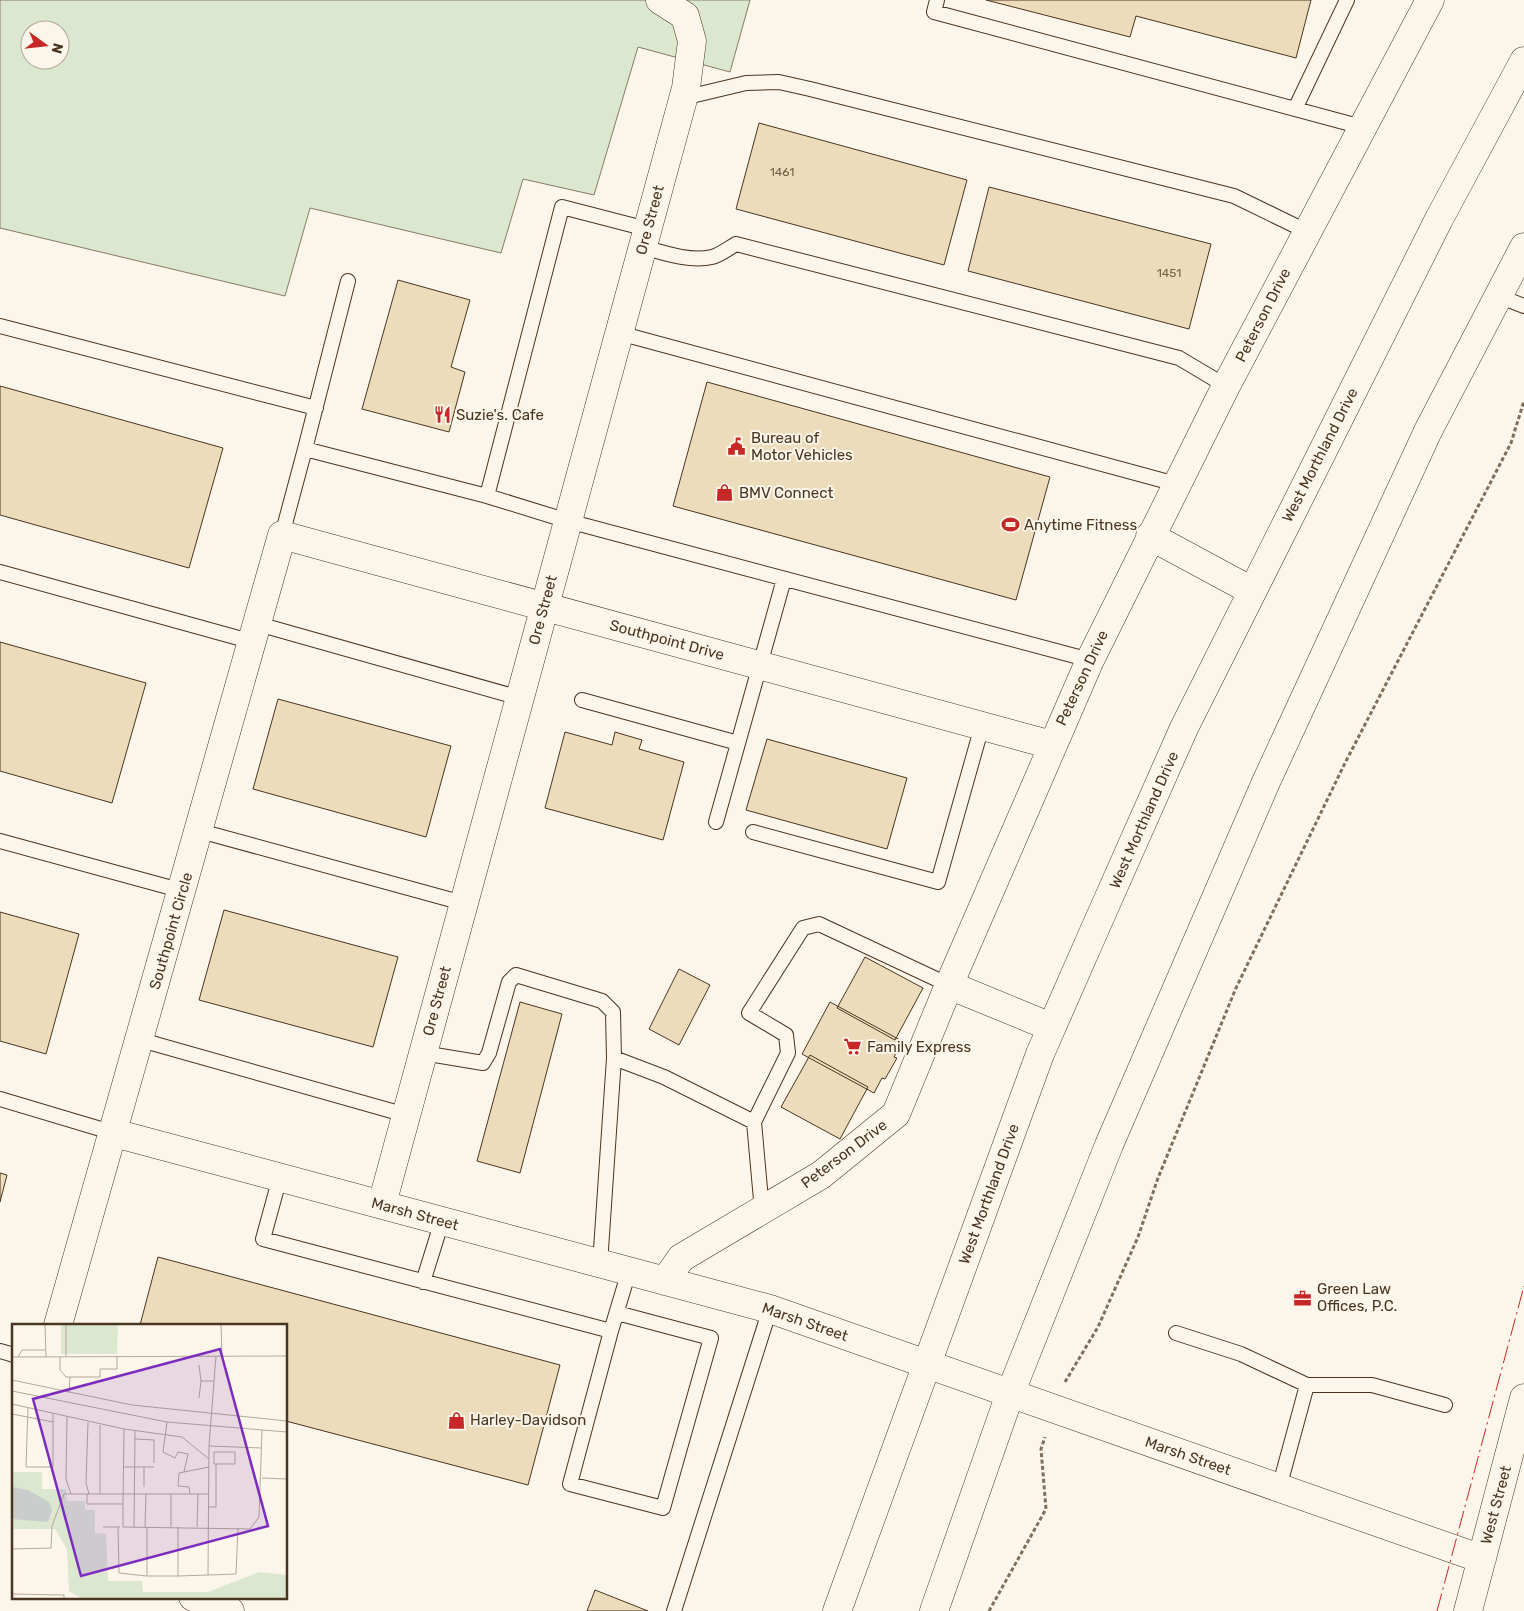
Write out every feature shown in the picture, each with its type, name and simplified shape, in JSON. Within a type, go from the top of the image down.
[{"type":"main road","name":"Ore Street","points":[[382,1204],[683,98],[692,41],[685,16],[660,0]]},
{"type":"main road","name":"Peterson Drive","points":[[665,1281],[681,1258],[821,1174],[896,1114],[1052,745],[1090,660],[1226,386],[1306,231],[1430,0]]},
{"type":"main road","name":"West Morthland Drive","points":[[837,1611],[1051,1027],[1184,728],[1439,219],[1524,61]]},
{"type":"main road","points":[[934,1611],[1010,1394],[1109,1145],[1262,791],[1428,431],[1524,247]]},
{"type":"main road","name":"Southpoint Drive","points":[[282,536],[1052,745]]},
{"type":"main road","name":"Southpoint Circle","points":[[58,1324],[200,831],[282,536]]},
{"type":"main road","points":[[1150,536],[1252,591]]},
{"type":"main road","points":[[950,985],[1051,1027]]},
{"type":"main road","name":"Marsh Street","points":[[114,1133],[770,1309],[1482,1559]]},
{"type":"main road","name":"West Street","points":[[1468,1611],[1524,1398]]},
{"type":"main road","points":[[196,1598],[230,1611]]},
{"type":"lane","points":[[937,0],[934,12],[1362,127]]},
{"type":"lane","points":[[1295,109],[1346,0]]},
{"type":"lane","points":[[683,98],[746,83],[779,82],[810,88],[1234,196],[1306,231]]},
{"type":"lane","points":[[487,496],[562,207],[645,238],[677,256],[712,257],[736,244],[1179,358],[1226,386]]},
{"type":"lane","points":[[282,536],[348,281]]},
{"type":"lane","points":[[1498,296],[1524,306]]},
{"type":"lane","points":[[0,326],[316,408]]},
{"type":"lane","points":[[619,333],[1176,484]]},
{"type":"lane","points":[[305,449],[487,496],[568,521],[1090,660]]},
{"type":"lane","points":[[0,572],[520,698]]},
{"type":"lane","points":[[716,822],[784,579]]},
{"type":"lane","points":[[582,700],[738,743]]},
{"type":"lane","points":[[753,832],[938,882],[982,726]]},
{"type":"lane","points":[[200,831],[464,903]]},
{"type":"lane","points":[[0,841],[183,890]]},
{"type":"lane","points":[[762,1210],[754,1122],[788,1053],[786,1035],[749,1013],[803,928],[819,924],[950,985]]},
{"type":"lane","points":[[423,1054],[483,1063],[489,1053],[509,982],[516,975],[602,1001],[613,1012],[614,1058],[600,1264]]},
{"type":"lane","points":[[140,1040],[406,1115]]},
{"type":"lane","points":[[614,1058],[664,1076],[754,1122]]},
{"type":"lane","points":[[0,1099],[114,1133]]},
{"type":"lane","points":[[280,1177],[263,1240],[612,1331]]},
{"type":"lane","points":[[423,1282],[442,1221]]},
{"type":"lane","points":[[617,1313],[711,1338],[663,1508],[570,1484],[617,1313],[629,1272]]},
{"type":"lane","points":[[674,1611],[770,1309]]},
{"type":"lane","points":[[1176,1333],[1241,1354],[1307,1385],[1372,1385],[1445,1405]]},
{"type":"lane","points":[[1279,1488],[1307,1385]]},
{"type":"path","points":[[989,1611],[1046,1509],[1041,1449],[1055,1410],[1068,1375],[1098,1327],[1138,1237],[1158,1178],[1236,988],[1345,763],[1511,443],[1524,401]]},
{"type":"green space","points":[[0,0],[750,0],[730,72],[638,47],[594,195],[523,179],[501,253],[310,208],[285,296],[0,228]]},
{"type":"building","points":[[986,0],[1311,0],[1296,58],[1136,16],[1130,37]]},
{"type":"building","points":[[759,123],[967,180],[944,265],[736,209]]},
{"type":"building","points":[[989,187],[1211,244],[1189,329],[968,271]]},
{"type":"building","points":[[398,280],[470,300],[451,367],[465,372],[449,432],[362,409]]},
{"type":"building","points":[[707,382],[1050,477],[1016,600],[673,506]]},
{"type":"building","points":[[0,386],[223,448],[189,568],[0,515]]},
{"type":"building","points":[[0,642],[146,683],[112,803],[0,771]]},
{"type":"building","points":[[278,699],[451,746],[426,837],[253,789]]},
{"type":"building","points":[[565,732],[612,745],[615,732],[642,740],[639,749],[684,762],[663,840],[545,808]]},
{"type":"building","points":[[767,739],[907,778],[887,849],[746,810]]},
{"type":"building","points":[[224,910],[398,957],[373,1047],[199,1000]]},
{"type":"building","points":[[0,912],[79,934],[46,1054],[0,1041]]},
{"type":"building","points":[[865,957],[923,988],[895,1040],[837,1008]]},
{"type":"building","points":[[679,969],[710,985],[679,1045],[649,1029]]},
{"type":"building","points":[[520,1002],[562,1014],[520,1173],[477,1161]]},
{"type":"building","points":[[830,1002],[902,1041],[894,1057],[897,1058],[885,1079],[882,1078],[874,1093],[802,1054]]},
{"type":"building","points":[[810,1055],[868,1087],[840,1139],[781,1107]]},
{"type":"building","points":[[0,1173],[7,1175],[0,1202]]},
{"type":"building","points":[[158,1257],[560,1365],[528,1485],[288,1422],[288,1324],[140,1324]]},
{"type":"building","points":[[595,1590],[648,1611],[587,1611]]},
{"type":"power","points":[[1437,1611],[1524,1286]]},
{"type":"place","name":"Suzie's. Cafe","points":[[442,415]]},
{"type":"place","name":"Bureau of Motor Vehicles","points":[[737,447]]},
{"type":"place","name":"BMV Connect","points":[[725,493]]},
{"type":"place","name":"Anytime Fitness","points":[[1010,525]]},
{"type":"place","name":"Family Express","points":[[853,1047]]},
{"type":"place","name":"Green Law Offices, P.C.","points":[[1303,1298]]},
{"type":"place","name":"Harley-Davidson","points":[[456,1420]]}]
